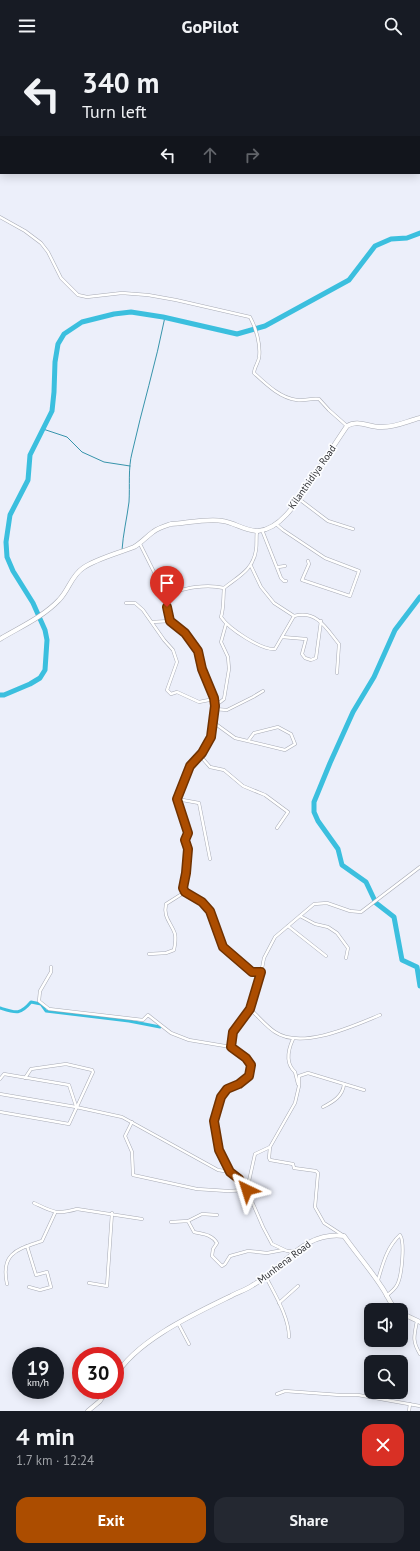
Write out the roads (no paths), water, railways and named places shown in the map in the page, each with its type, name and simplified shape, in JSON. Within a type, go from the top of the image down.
[{"type":"street","points":[[0,217],[41,242],[48,252],[60,278],[78,295],[87,297],[122,293],[148,295],[250,317],[256,333],[259,356],[254,373],[277,392],[288,397],[298,400],[319,399],[328,410],[347,426],[356,422],[386,427],[420,418]]},
{"type":"street","name":"Kilanthidiya Road","points":[[0,639],[42,614],[61,598],[76,574],[84,567],[140,544],[152,532],[171,524],[222,521],[257,531],[266,530],[276,524],[299,499],[347,426]]},
{"type":"street","points":[[299,499],[328,521],[353,529]]},
{"type":"street","points":[[276,524],[325,558],[359,571],[350,596],[302,580],[309,564],[308,561]]},
{"type":"street","points":[[262,530],[278,567],[281,578],[286,581]]},
{"type":"street","points":[[257,531],[254,561],[251,566],[224,588],[222,617],[226,624],[256,644],[270,650],[275,649],[294,616],[302,614],[318,618],[338,644],[337,673]]},
{"type":"street","points":[[140,544],[164,594],[170,621],[185,633],[198,651],[202,669],[214,698],[215,707],[211,737],[202,753],[190,766],[177,799],[188,833],[185,840],[188,849],[183,888],[185,892],[202,902],[210,911],[223,947],[252,972],[261,972]]},
{"type":"street","points":[[251,566],[261,587],[274,602],[294,616]]},
{"type":"street","points":[[278,567],[286,566]]},
{"type":"street","points":[[164,594],[192,588],[215,586],[224,588]]},
{"type":"street","points":[[126,603],[135,603],[143,610],[173,650],[177,662],[167,690],[171,694],[177,692],[199,702],[214,698]]},
{"type":"street","points":[[152,622],[170,621]]},
{"type":"street","points":[[282,637],[306,639],[302,654],[305,658],[311,660],[316,658],[321,621]]},
{"type":"street","points":[[215,707],[224,699],[229,669],[228,657],[221,642],[226,624]]},
{"type":"street","points":[[215,707],[227,710],[263,691]]},
{"type":"street","points":[[213,722],[235,738],[285,750],[295,744],[291,734],[278,727],[254,733],[248,741]]},
{"type":"street","points":[[202,753],[203,759],[210,767],[224,770],[243,786],[265,795],[288,812],[277,828]]},
{"type":"street","points":[[177,799],[199,803],[210,859]]},
{"type":"street","points":[[231,1047],[233,1032],[250,1009],[264,958],[275,937],[314,904],[327,902],[350,911],[361,912],[420,869]]},
{"type":"street","points":[[149,954],[166,953],[174,950],[176,942],[175,934],[164,912],[166,904],[185,892]]},
{"type":"street","points":[[300,916],[315,924],[328,927],[337,933],[348,948],[346,958]]},
{"type":"street","points":[[288,926],[326,956]]},
{"type":"street","points":[[51,967],[51,972],[40,991],[39,1001],[49,1009],[143,1020],[148,1015],[171,1033],[189,1040],[231,1047],[246,1058],[251,1065],[249,1076],[239,1084],[227,1089],[221,1097],[214,1121],[219,1150],[230,1172],[239,1179],[247,1190],[272,1244],[283,1250],[297,1251]]},
{"type":"street","points":[[250,1009],[275,1032],[293,1039],[320,1036],[342,1030],[380,1015]]},
{"type":"street","points":[[293,1039],[288,1050],[289,1063],[291,1069],[295,1072],[299,1086]]},
{"type":"street","points":[[0,1112],[69,1124],[93,1072],[92,1070],[66,1064],[31,1069],[25,1078]]},
{"type":"street","points":[[0,1079],[4,1074],[69,1085],[76,1107]]},
{"type":"street","points":[[364,1090],[308,1074],[299,1076],[299,1086],[295,1103],[270,1147],[269,1158],[270,1160],[293,1164],[294,1168],[316,1171],[318,1173],[315,1207],[324,1222],[344,1236],[377,1280],[390,1303]]},
{"type":"street","points":[[323,1107],[338,1098],[344,1090],[344,1084]]},
{"type":"street","points":[[0,1094],[76,1107],[122,1117],[218,1170],[230,1172]]},
{"type":"street","points":[[132,1122],[125,1136],[132,1152],[133,1175],[197,1189],[228,1191],[247,1190]]},
{"type":"street","points":[[247,1190],[255,1154],[270,1147]]},
{"type":"street","points":[[34,1203],[55,1213],[77,1209],[142,1218]]},
{"type":"street","points":[[7,1284],[3,1274],[6,1260],[14,1250],[42,1241],[55,1213]]},
{"type":"street","points":[[89,1283],[107,1286],[112,1213]]},
{"type":"street","points":[[171,1222],[188,1221],[202,1214],[217,1215]]},
{"type":"street","points":[[188,1221],[194,1232],[207,1235],[216,1240],[217,1243],[213,1249],[212,1256],[222,1266],[230,1256],[248,1251],[266,1253],[283,1250]]},
{"type":"street","points":[[377,1280],[392,1242],[400,1235],[403,1245],[399,1280],[397,1286],[386,1296]]},
{"type":"street","name":"Munhena Road","points":[[124,1363],[148,1342],[178,1323],[253,1286],[309,1242],[322,1236],[344,1236]]},
{"type":"street","points":[[27,1246],[36,1275],[47,1272],[51,1287],[40,1290],[29,1287]]},
{"type":"street","points":[[266,1277],[278,1303],[284,1312],[286,1323],[289,1328],[289,1337]]},
{"type":"street","points":[[278,1303],[298,1286]]},
{"type":"street","points":[[408,1317],[418,1322],[414,1345],[420,1354]]},
{"type":"street","points":[[178,1323],[189,1344]]},
{"type":"street","points":[[277,1394],[285,1391],[358,1395],[420,1406]]},
{"type":"street","points":[[88,1411],[101,1399]]},
{"type":"street","points":[[409,1411],[410,1404]]},
{"type":"waterway","points":[[0,695],[4,695],[30,684],[40,678],[45,670],[47,640],[45,630],[33,603],[13,571],[7,557],[6,542],[10,515],[28,480],[30,455],[52,411],[55,362],[58,344],[64,334],[82,322],[114,314],[131,312],[163,317],[237,334],[265,326],[349,280],[375,246],[391,239],[407,238],[420,233]]},
{"type":"waterway","points":[[122,550],[129,502],[131,459],[165,317]]},
{"type":"waterway","points":[[43,429],[67,437],[82,452],[104,462],[130,466]]},
{"type":"waterway","points":[[375,901],[366,882],[342,865],[338,849],[318,821],[314,812],[314,802],[353,712],[374,677],[395,630],[420,597]]},
{"type":"waterway","points":[[376,903],[394,917],[402,960],[417,967],[420,986]]},
{"type":"waterway","points":[[0,1008],[17,1012],[24,1009],[31,1002],[41,1004],[46,1011],[129,1021],[160,1027]]}]
